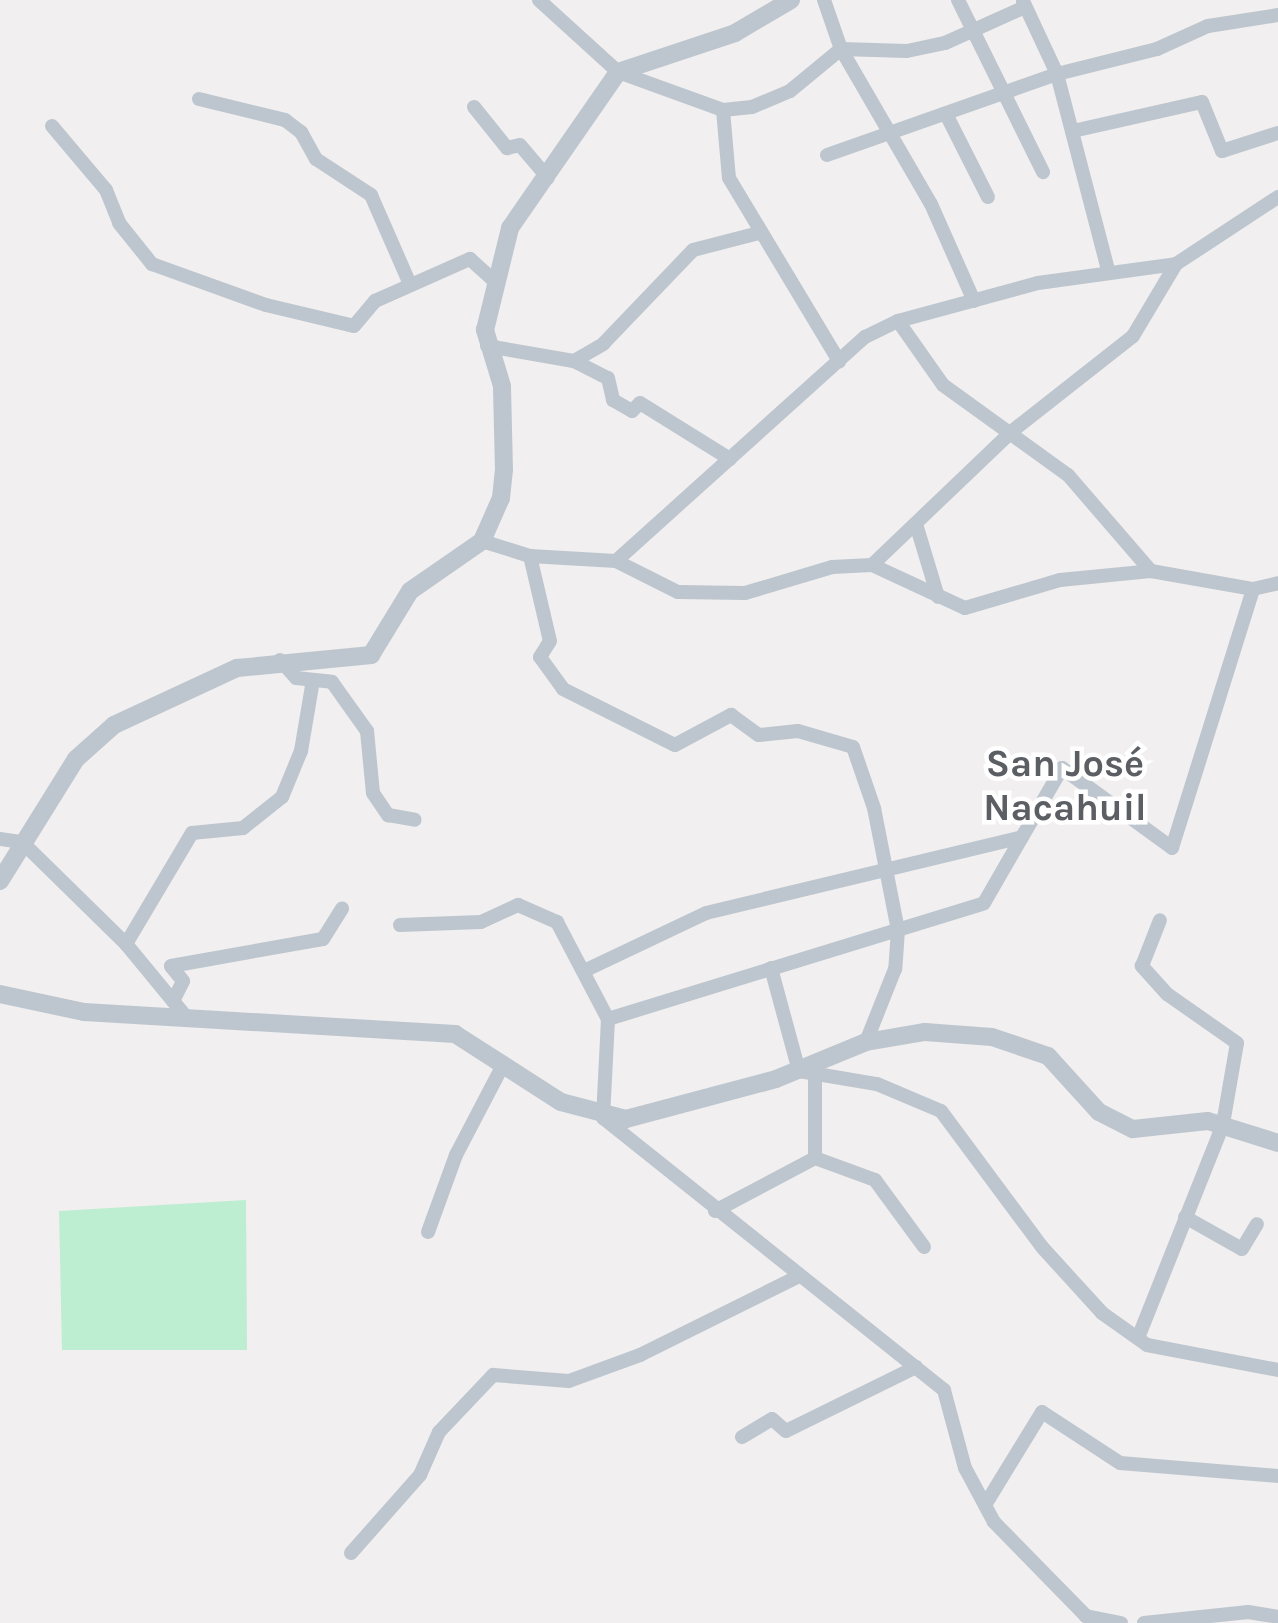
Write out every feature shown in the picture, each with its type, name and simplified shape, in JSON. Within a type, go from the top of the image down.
[{"type":"street","points":[[539,0],[618,72],[724,110],[752,107],[790,91],[841,49],[907,51],[974,34],[1024,3],[1057,74],[1108,270]]},
{"type":"street","points":[[0,881],[76,759],[114,726],[236,668],[280,659],[372,655],[410,591],[482,542],[501,498],[505,452],[502,386],[487,346],[493,280],[510,228],[618,72],[735,33],[791,0]]},
{"type":"street","points":[[824,0],[841,49],[956,252],[974,300]]},
{"type":"street","points":[[958,0],[1043,172]]},
{"type":"street","points":[[827,155],[1057,74],[1156,49],[1208,26],[1278,16]]},
{"type":"street","points":[[199,99],[285,120],[301,132],[316,159],[372,195],[409,282]]},
{"type":"street","points":[[1073,132],[1202,102],[1222,151],[1278,133]]},
{"type":"street","points":[[474,107],[507,148],[520,146],[548,178]]},
{"type":"street","points":[[724,110],[729,178],[839,361]]},
{"type":"street","points":[[946,114],[988,197]]},
{"type":"street","points":[[52,126],[106,190],[119,222],[152,264],[266,305],[354,326],[376,301],[409,282],[470,259],[493,280]]},
{"type":"street","points":[[872,565],[1011,432],[1133,336],[1176,264],[1278,197]]},
{"type":"street","points":[[574,361],[602,344],[693,250],[759,233]]},
{"type":"street","points":[[616,560],[839,361],[898,321],[1108,270],[1176,264]]},
{"type":"street","points":[[898,321],[942,385],[1068,475],[1151,571]]},
{"type":"street","points":[[487,346],[574,361],[608,378],[613,400],[632,411],[640,403],[730,460]]},
{"type":"street","points":[[916,524],[938,597]]},
{"type":"street","points":[[482,542],[530,556],[616,560],[678,592],[728,593],[832,567],[872,565],[964,608],[1060,580],[1151,571],[1253,590],[1278,583]]},
{"type":"street","points":[[530,556],[550,641],[540,657],[563,689],[675,745],[731,715],[759,735],[798,731],[854,747],[886,865],[898,930],[895,970],[866,1042]]},
{"type":"street","points":[[608,1019],[984,902],[1062,768],[1172,848],[1253,590]]},
{"type":"street","points":[[280,659],[296,678],[332,682],[367,732],[373,793],[388,816],[414,820]]},
{"type":"street","points":[[126,944],[192,833],[243,828],[265,817],[282,797],[301,751],[313,680]]},
{"type":"street","points":[[586,970],[706,913],[886,865],[1022,838]]},
{"type":"street","points":[[0,839],[22,842],[126,944],[187,1018]]},
{"type":"street","points":[[400,925],[481,922],[518,905],[556,922],[586,970],[608,1019],[603,1118]]},
{"type":"street","points":[[173,1001],[183,981],[171,966],[323,939],[342,908]]},
{"type":"street","points":[[1138,1338],[1224,1124],[1237,1043],[1167,994],[1142,966],[1160,920]]},
{"type":"street","points":[[771,968],[807,1072],[815,1158]]},
{"type":"street","points":[[0,994],[84,1012],[455,1034],[561,1102],[603,1118],[626,1119],[807,1072],[866,1042],[925,1032],[992,1037],[1048,1056],[1099,1112],[1133,1129],[1224,1124],[1278,1142]]},
{"type":"street","points":[[428,1232],[456,1155],[503,1065]]},
{"type":"street","points":[[807,1072],[877,1084],[942,1111],[1042,1247],[1102,1313],[1138,1338],[1278,1370]]},
{"type":"street","points":[[603,1118],[944,1390],[965,1468],[985,1505],[1086,1616],[1121,1623]]},
{"type":"street","points":[[716,1211],[815,1158],[876,1180],[924,1247]]},
{"type":"street","points":[[1185,1218],[1242,1248],[1257,1224]]},
{"type":"street","points":[[350,1553],[420,1475],[439,1432],[493,1375],[569,1380],[640,1355],[798,1276]]},
{"type":"street","points":[[742,1437],[772,1420],[786,1431],[916,1366]]},
{"type":"street","points":[[985,1505],[1042,1412],[1120,1462],[1278,1476]]},
{"type":"street","points":[[1144,1623],[1248,1612],[1278,1617]]},
{"type":"green space","points":[[246,1200],[247,1350],[62,1350],[59,1211]]},
{"type":"district","name":"San José Nacahuil","points":[[1065,786]]}]
